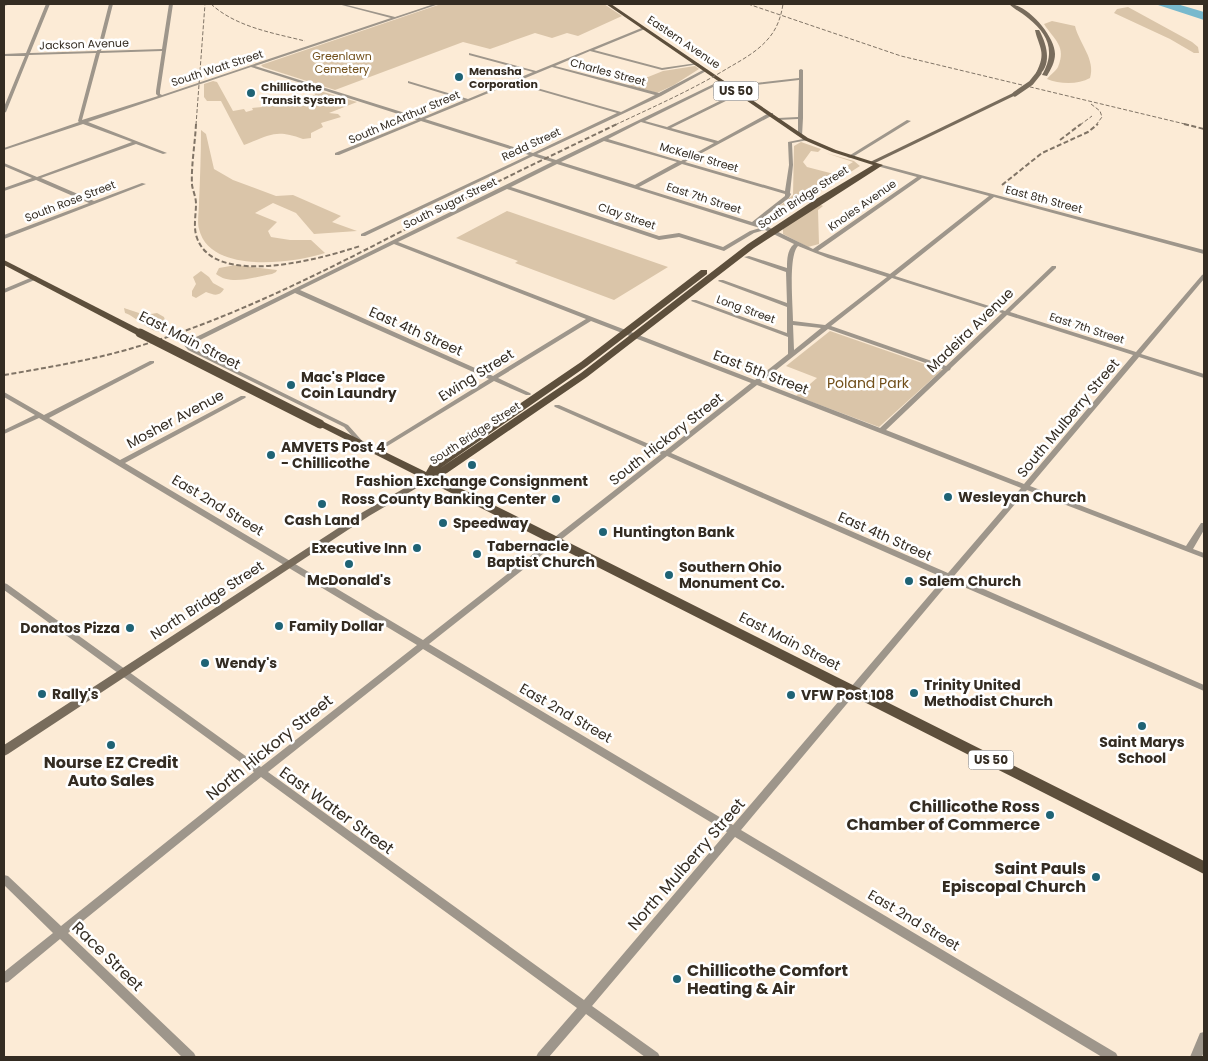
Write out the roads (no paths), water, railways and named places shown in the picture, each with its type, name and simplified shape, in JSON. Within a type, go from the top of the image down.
[{"type":"main road","name":"Eastern Avenue","points":[[608,4],[803,137],[849,156],[879,165]]},
{"type":"main road","points":[[1004,4],[1030,23],[1042,39],[1045,58],[1042,74]]},
{"type":"main road","name":"South Bridge Street","points":[[770,230],[879,165],[1018,95],[1042,74],[1053,59],[1052,45],[1039,24],[1011,4]]},
{"type":"main road","name":"South Bridge Street","points":[[429,477],[434,467],[628,334],[831,185],[871,163],[1018,95]]},
{"type":"main road","name":"East Main Street","points":[[4,262],[320,424],[429,477],[1204,868]]},
{"type":"main road","name":"North Bridge Street","points":[[4,751],[366,514],[429,477]]},
{"type":"street","points":[[4,5],[9,4]]},
{"type":"street","points":[[4,112],[48,4]]},
{"type":"street","points":[[111,4],[80,120],[165,153]]},
{"type":"street","points":[[161,96],[158,94],[158,90],[171,4]]},
{"type":"street","points":[[340,4],[394,18]]},
{"type":"street","name":"South Watt Street","points":[[4,149],[435,4]]},
{"type":"street","name":"South McArthur Street","points":[[337,154],[644,28]]},
{"type":"street","name":"Jackson Avenue","points":[[4,55],[164,50]]},
{"type":"street","points":[[589,50],[662,69],[697,64]]},
{"type":"street","points":[[470,54],[536,72]]},
{"type":"street","name":"East 7th Street","points":[[251,66],[752,224],[770,230],[814,251],[1204,376]]},
{"type":"street","name":"Charles Street","points":[[551,66],[660,95]]},
{"type":"street","name":"Redd Street","points":[[363,235],[660,95],[706,70]]},
{"type":"street","points":[[790,142],[803,137],[801,70]]},
{"type":"street","points":[[731,87],[801,78]]},
{"type":"street","name":"South Sugar Street","points":[[187,345],[294,290],[722,81]]},
{"type":"street","points":[[409,82],[468,100]]},
{"type":"street","points":[[512,82],[621,113]]},
{"type":"street","points":[[668,128],[739,93]]},
{"type":"street","points":[[635,187],[771,114]]},
{"type":"street","points":[[778,119],[801,118]]},
{"type":"street","points":[[641,121],[717,142]]},
{"type":"street","points":[[849,156],[908,121]]},
{"type":"street","points":[[752,224],[789,194],[789,127]]},
{"type":"street","name":"McKeller Street","points":[[603,139],[789,194]]},
{"type":"street","points":[[4,190],[136,142]]},
{"type":"street","points":[[4,164],[93,203]]},
{"type":"street","name":"East 8th Street","points":[[879,165],[1204,252]]},
{"type":"street","name":"Knoles Avenue","points":[[814,251],[921,176]]},
{"type":"street","name":"South Rose Street","points":[[4,237],[144,184]]},
{"type":"street","name":"Clay Street","points":[[507,187],[659,238],[664,239],[679,235],[721,249],[728,248],[752,232],[770,230]]},
{"type":"street","name":"South Hickory Street","points":[[555,541],[994,195]]},
{"type":"street","name":"East 5th Street","points":[[393,242],[1204,556]]},
{"type":"street","points":[[791,355],[789,271],[791,253],[793,247],[797,244]]},
{"type":"street","points":[[747,257],[789,271]]},
{"type":"street","name":"Madeira Avenue","points":[[880,431],[948,369],[1054,267]]},
{"type":"street","name":"South Mulberry Street","points":[[852,691],[1204,276]]},
{"type":"street","points":[[4,291],[35,278]]},
{"type":"street","points":[[721,281],[790,306]]},
{"type":"street","name":"East 4th Street","points":[[294,290],[528,394]]},
{"type":"street","name":"Long Street","points":[[694,301],[790,336]]},
{"type":"street","name":"Ewing Street","points":[[376,452],[590,319]]},
{"type":"street","points":[[791,323],[828,327],[948,369]]},
{"type":"street","name":"East Main Street","points":[[187,345],[190,349],[346,426],[362,444]]},
{"type":"street","points":[[4,432],[40,417],[152,362]]},
{"type":"street","name":"East 2nd Street","points":[[4,394],[288,566],[424,645],[1112,1057]]},
{"type":"street","name":"Mosher Avenue","points":[[119,464],[243,397]]},
{"type":"street","name":"East 4th Street","points":[[557,406],[1204,688]]},
{"type":"street","points":[[1188,550],[1204,525]]},
{"type":"street","name":"North Hickory Street","points":[[4,978],[261,772],[555,541]]},
{"type":"street","name":"East Water Street","points":[[4,586],[654,1057]]},
{"type":"street","name":"North Mulberry Street","points":[[542,1057],[852,691]]},
{"type":"street","name":"Race Street","points":[[4,879],[190,1057]]},
{"type":"street","points":[[1196,1057],[1204,1037]]},
{"type":"water","points":[[1155,4],[1177,4],[1204,12],[1204,20]]},
{"type":"railway","points":[[196,125],[205,4]]},
{"type":"railway","points":[[211,4],[243,24],[305,41]]},
{"type":"railway","points":[[748,4],[781,15]]},
{"type":"railway","points":[[781,15],[783,4]]},
{"type":"railway","points":[[615,125],[700,84],[739,62],[764,43],[774,31],[781,15]]},
{"type":"railway","points":[[781,15],[901,56],[1189,125]]},
{"type":"railway","points":[[1091,104],[1100,111],[1102,117],[1096,125]]},
{"type":"railway","points":[[1080,125],[1092,116]]},
{"type":"railway","points":[[196,124],[192,178],[196,201],[195,230],[197,238],[208,253],[225,262],[247,266],[272,266],[322,257],[360,246]]},
{"type":"railway","points":[[4,375],[111,354],[169,337],[211,321],[334,266],[495,183],[617,124]]},
{"type":"railway","points":[[1060,140],[1081,124]]},
{"type":"railway","points":[[1002,185],[1042,153],[1088,132],[1098,124]]},
{"type":"railway","points":[[1184,124],[1204,129]]},
{"type":"place","name":"Menasha Corporation","points":[[459,77]]},
{"type":"place","name":"Chillicothe Transit System","points":[[251,93]]},
{"type":"place","name":"Mac's Place Coin Laundry","points":[[291,385]]},
{"type":"place","name":"AMVETS Post 4 - Chillicothe","points":[[271,455]]},
{"type":"place","name":"Fashion Exchange Consignment","points":[[472,465]]},
{"type":"place","name":"Wesleyan Church","points":[[948,497]]},
{"type":"place","name":"Ross County Banking Center","points":[[556,499]]},
{"type":"place","name":"Cash Land","points":[[322,504]]},
{"type":"place","name":"Speedway","points":[[443,523]]},
{"type":"place","name":"Huntington Bank","points":[[603,532]]},
{"type":"place","name":"Executive Inn","points":[[417,548]]},
{"type":"place","name":"Tabernacle Baptist Church","points":[[477,554]]},
{"type":"place","name":"McDonald's","points":[[349,564]]},
{"type":"place","name":"Southern Ohio Monument Co.","points":[[669,575]]},
{"type":"place","name":"Salem Church","points":[[909,581]]},
{"type":"place","name":"Family Dollar","points":[[279,626]]},
{"type":"place","name":"Donatos Pizza","points":[[130,628]]},
{"type":"place","name":"Wendy's","points":[[205,663]]},
{"type":"place","name":"Trinity United Methodist Church","points":[[914,693]]},
{"type":"place","name":"Rally's","points":[[42,694]]},
{"type":"place","name":"VFW Post 108","points":[[791,695]]},
{"type":"place","name":"Saint Marys School","points":[[1142,726]]},
{"type":"place","name":"Nourse EZ Credit Auto Sales","points":[[111,745]]},
{"type":"place","name":"Chillicothe Ross Chamber of Commerce","points":[[1050,815]]},
{"type":"place","name":"Saint Pauls Episcopal Church","points":[[1096,877]]},
{"type":"place","name":"Chillicothe Comfort Heating & Air","points":[[677,979]]},
{"type":"park label","name":"Greenlawn Cemetery","points":[[342,62]]},
{"type":"park label","name":"Poland Park","points":[[868,383]]}]
